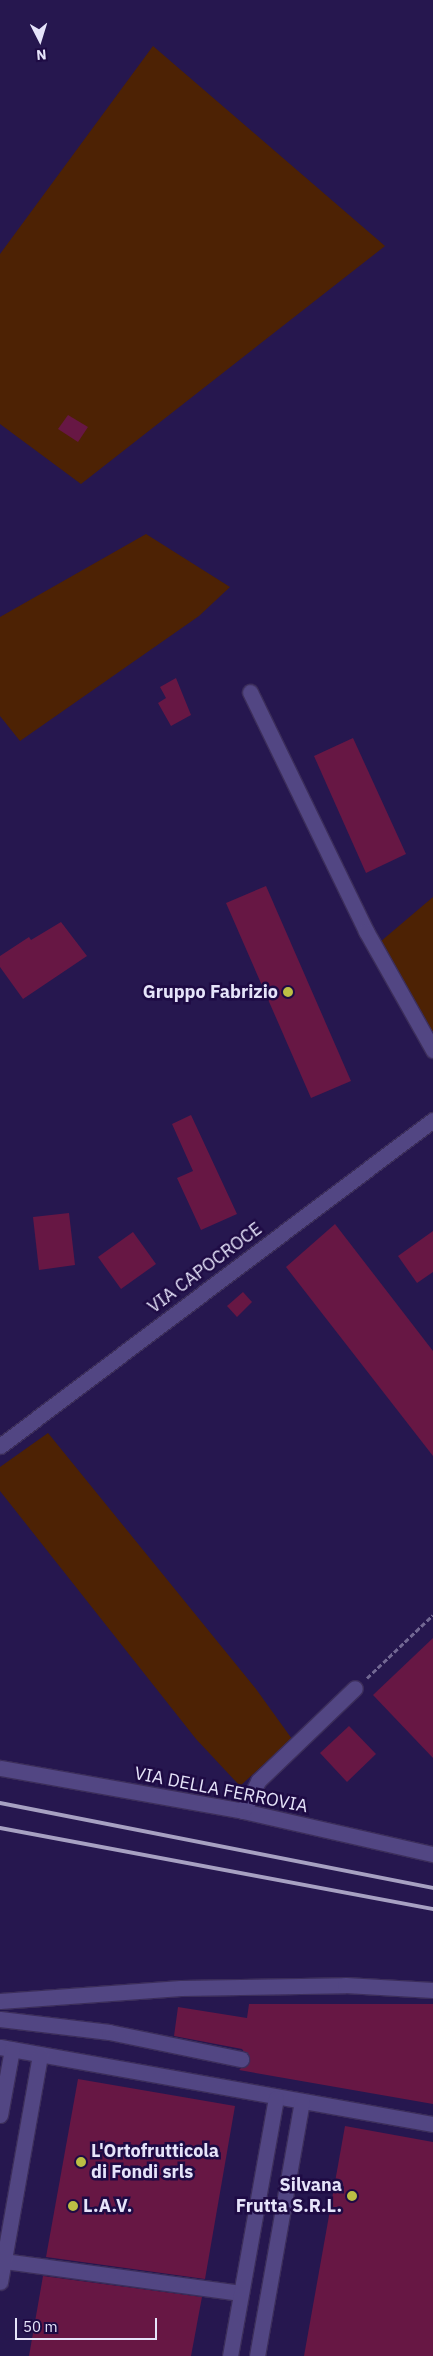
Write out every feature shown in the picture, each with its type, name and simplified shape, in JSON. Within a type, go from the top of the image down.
[{"type":"street","points":[[250,692],[366,931],[433,1050]]},
{"type":"street","name":"VIA CAPOCROCE","points":[[0,1446],[433,1120]]},
{"type":"street","points":[[243,1812],[258,1780],[355,1688]]},
{"type":"street","name":"VIA DELLA FERROVIA","points":[[0,1768],[243,1812],[433,1854]]},
{"type":"street","points":[[0,2001],[191,1988],[345,1985],[433,1990]]},
{"type":"street","points":[[0,2019],[109,2032],[241,2059]]},
{"type":"street","points":[[0,2115],[6,2048],[276,2098],[433,2124]]},
{"type":"street","points":[[0,2282],[40,2054]]},
{"type":"street","points":[[230,2356],[276,2098]]},
{"type":"street","points":[[257,2356],[302,2101]]},
{"type":"street","points":[[4,2261],[241,2293]]},
{"type":"path","points":[[355,1688],[433,1615]]},
{"type":"shaded area","points":[[153,46],[385,246],[81,484],[0,424],[0,254]]},
{"type":"shaded area","points":[[146,534],[230,587],[199,616],[20,741],[0,716],[0,617]]},
{"type":"shaded area","points":[[433,897],[433,1034],[380,942]]},
{"type":"shaded area","points":[[48,1433],[256,1689],[292,1739],[240,1786],[196,1739],[0,1491],[0,1467]]},
{"type":"building","points":[[68,415],[88,427],[78,442],[58,429]]},
{"type":"building","points":[[176,678],[191,715],[171,726],[158,703],[166,698],[160,687]]},
{"type":"building","points":[[353,738],[406,854],[366,873],[314,756]]},
{"type":"building","name":"Gruppo Fabrizio","points":[[266,886],[351,1081],[311,1098],[226,903]]},
{"type":"building","points":[[61,922],[87,956],[23,999],[0,967],[0,956],[29,937],[31,940]]},
{"type":"building","points":[[191,1115],[237,1214],[201,1230],[177,1178],[193,1171],[172,1124]]},
{"type":"building","points":[[69,1213],[75,1265],[39,1270],[33,1217]]},
{"type":"building","points":[[335,1224],[433,1351],[433,1456],[286,1267]]},
{"type":"building","points":[[433,1231],[433,1272],[417,1283],[398,1256]]},
{"type":"building","points":[[133,1232],[156,1264],[121,1289],[98,1257]]},
{"type":"building","points":[[243,1292],[252,1302],[237,1317],[227,1306]]},
{"type":"building","points":[[433,1638],[433,1758],[373,1695]]},
{"type":"building","points":[[349,1726],[376,1754],[347,1782],[320,1753]]},
{"type":"building","points":[[249,2004],[433,2004],[433,2104],[239,2070],[250,2060],[242,2049],[174,2036],[178,2007],[247,2018]]},
{"type":"building","points":[[78,2079],[235,2106],[205,2279],[46,2257]]},
{"type":"building","points":[[345,2126],[433,2142],[433,2356],[304,2356]]},
{"type":"building","points":[[43,2276],[202,2297],[191,2356],[29,2356]]},
{"type":"railway","points":[[0,1803],[433,1888]]},
{"type":"railway","points":[[0,1828],[433,1909]]},
{"type":"place","name":"Gruppo Fabrizio","points":[[288,992]]},
{"type":"place","name":"L'Ortofrutticola di Fondi srls","points":[[81,2162]]},
{"type":"place","name":"Silvana Frutta S.R.L.","points":[[352,2196]]},
{"type":"place","name":"L.A.V.","points":[[73,2206]]}]
